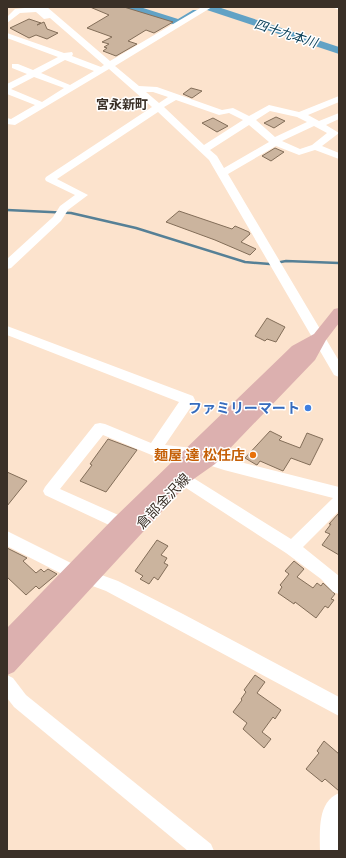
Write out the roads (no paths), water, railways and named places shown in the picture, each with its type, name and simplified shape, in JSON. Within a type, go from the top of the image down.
[{"type":"main road","name":"倉部金沢線","points":[[7,642],[82,574],[128,526],[309,356],[320,337],[339,313]]},
{"type":"main road","name":"倉部金沢線","points":[[128,526],[182,478],[201,456]]},
{"type":"main road","name":"倉部金沢線","points":[[7,665],[82,574]]},
{"type":"street","points":[[42,7],[85,45],[105,68],[136,88],[213,158],[320,337],[339,372]]},
{"type":"street","points":[[7,121],[12,123],[208,7]]},
{"type":"street","points":[[7,21],[18,11],[38,9],[56,24],[65,27]]},
{"type":"street","points":[[7,35],[64,56],[105,68]]},
{"type":"street","points":[[7,90],[33,73],[85,45]]},
{"type":"street","points":[[15,66],[71,88]]},
{"type":"street","points":[[136,88],[154,89],[222,113],[230,110],[251,121],[275,141],[299,152],[315,147],[334,133],[300,115],[269,108],[251,121],[204,150]]},
{"type":"street","points":[[7,90],[42,105]]},
{"type":"street","points":[[7,265],[62,212],[83,195],[50,179],[175,96]]},
{"type":"street","points":[[300,115],[339,99]]},
{"type":"street","points":[[222,173],[275,141],[317,123],[339,116]]},
{"type":"street","points":[[315,147],[339,156]]},
{"type":"street","points":[[7,330],[188,400],[154,450]]},
{"type":"street","points":[[128,526],[50,491],[100,428],[154,450],[201,456],[338,504],[292,548]]},
{"type":"street","points":[[182,478],[292,548],[327,574],[339,587]]},
{"type":"street","points":[[7,538],[177,619],[339,707]]},
{"type":"street","points":[[7,684],[20,701],[204,851]]},
{"type":"street","points":[[330,851],[330,818],[339,803]]},
{"type":"waterway","name":"四十九本川","points":[[130,7],[179,23],[197,12]]},
{"type":"waterway","name":"四十九本川","points":[[211,8],[339,51]]},
{"type":"waterway","points":[[7,210],[71,213],[136,228],[245,262],[270,264],[286,261],[339,263]]},
{"type":"place","name":"ファミリーマート","points":[[308,408]]},
{"type":"place","name":"麺屋 達 松任店","points":[[253,455]]},
{"type":"district","name":"宮永新町","points":[[122,104]]}]
